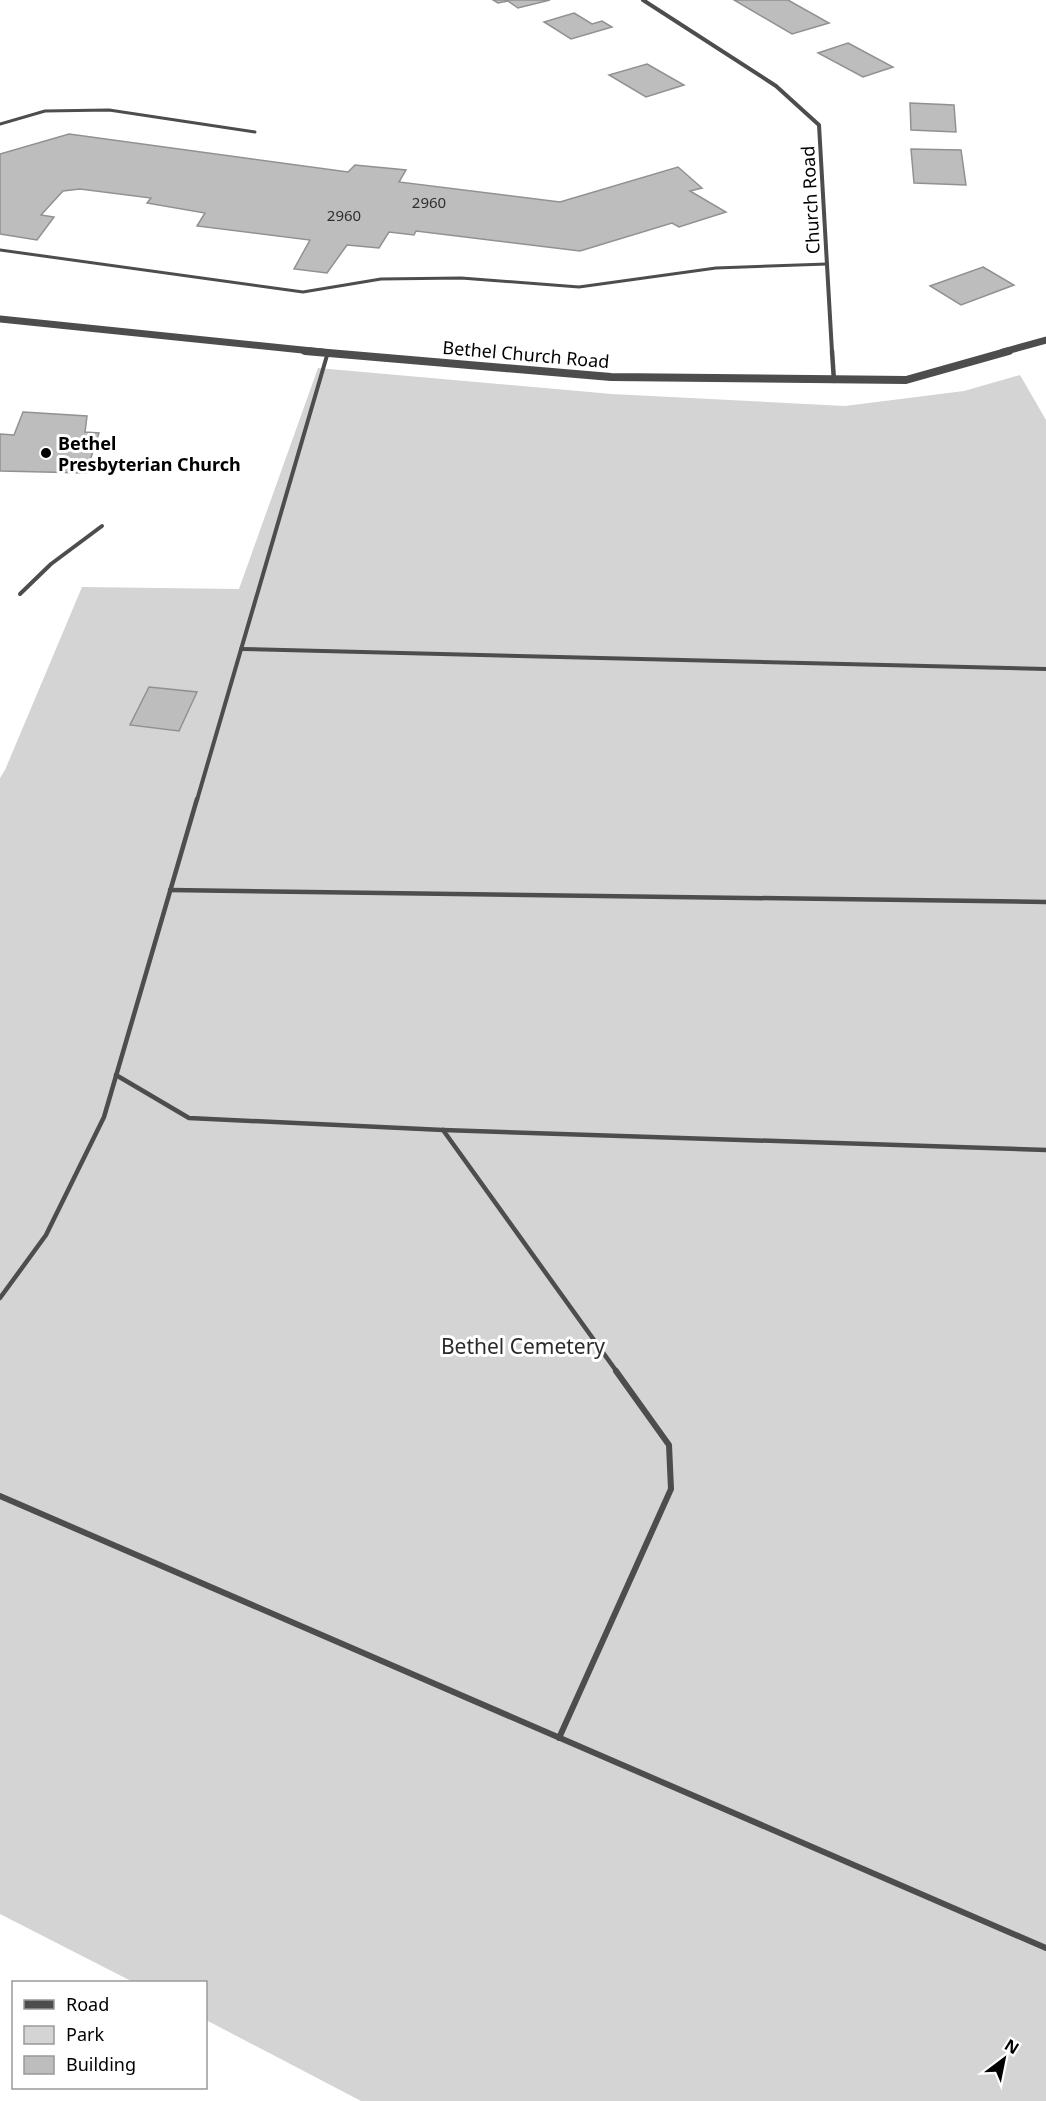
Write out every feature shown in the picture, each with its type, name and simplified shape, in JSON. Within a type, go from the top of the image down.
[{"type":"street","name":"Church Road","points":[[643,0],[776,86],[819,125],[834,381]]},
{"type":"street","name":"Bethel Church Road","points":[[0,319],[328,352],[611,377],[906,380],[1046,340]]},
{"type":"lane","points":[[0,124],[45,111],[109,110],[255,132]]},
{"type":"lane","points":[[0,250],[303,292],[381,279],[461,278],[579,287],[717,268],[827,264]]},
{"type":"lane","points":[[0,1298],[46,1235],[105,1117],[328,352]]},
{"type":"lane","points":[[20,594],[51,564],[102,526]]},
{"type":"lane","points":[[241,649],[1046,669]]},
{"type":"lane","points":[[170,890],[1046,902]]},
{"type":"lane","points":[[116,1075],[189,1118],[443,1130],[1046,1150]]},
{"type":"lane","points":[[443,1130],[669,1444],[671,1489],[559,1737]]},
{"type":"lane","points":[[0,1496],[1046,1948]]},
{"type":"green space","name":"Bethel Cemetery","points":[[318,368],[612,394],[845,406],[964,391],[1020,375],[1046,420],[1046,2101],[361,2101],[207,2021],[207,1981],[131,1981],[0,1914],[0,778],[82,587],[239,589]]},
{"type":"building","points":[[493,0],[550,0],[518,8],[508,1],[498,3]]},
{"type":"building","points":[[734,0],[788,0],[829,23],[792,34]]},
{"type":"building","points":[[574,13],[592,24],[602,21],[612,27],[571,39],[544,22]]},
{"type":"building","points":[[848,43],[893,67],[863,77],[818,53]]},
{"type":"building","points":[[647,64],[684,85],[646,97],[609,75]]},
{"type":"building","points":[[910,103],[954,105],[956,132],[911,130]]},
{"type":"building","points":[[69,134],[348,172],[355,165],[406,170],[399,182],[560,202],[678,167],[702,188],[690,191],[726,212],[679,227],[672,223],[580,251],[416,231],[414,235],[389,232],[379,248],[347,245],[327,273],[294,269],[310,240],[197,226],[205,213],[147,203],[151,198],[80,189],[63,191],[41,215],[54,217],[37,240],[0,234],[0,154]]},
{"type":"building","points":[[911,149],[961,150],[966,185],[914,183]]},
{"type":"building","points":[[983,267],[1014,285],[961,305],[930,286]]},
{"type":"building","name":"Bethel Presbyterian Church","points":[[23,412],[87,416],[85,432],[99,433],[86,473],[0,471],[0,434],[14,435]]},
{"type":"building","points":[[149,687],[197,692],[179,731],[130,725]]},
{"type":"place","name":"Bethel Presbyterian Church","points":[[46,453]]}]
